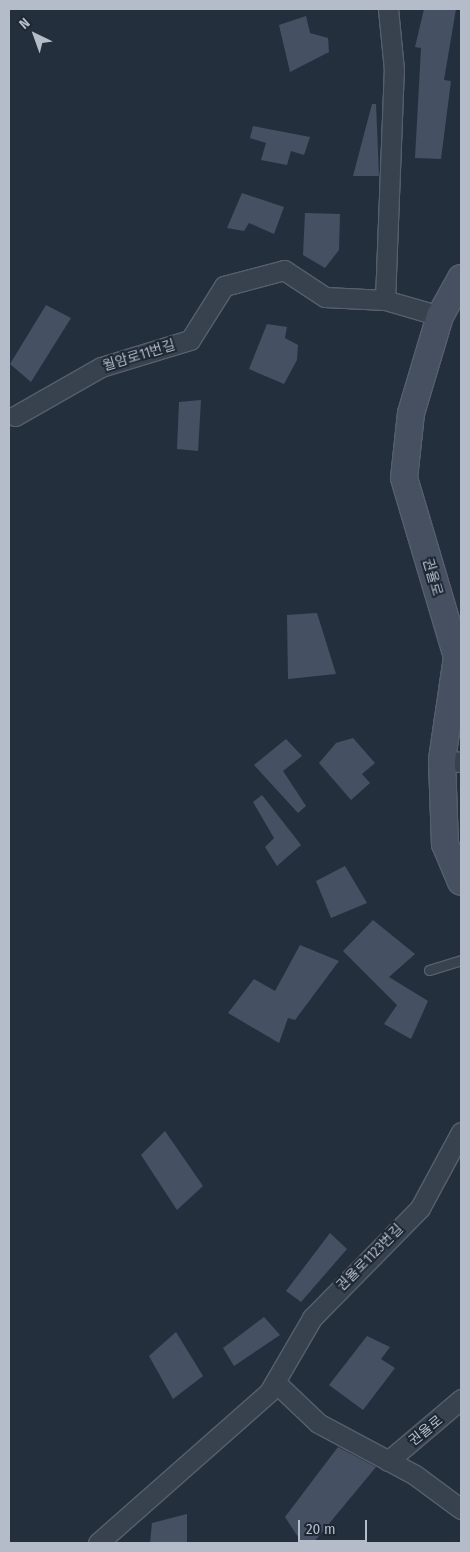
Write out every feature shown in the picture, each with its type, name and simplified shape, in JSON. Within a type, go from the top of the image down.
[{"type":"main road","name":"권율로","points":[[461,278],[440,316],[411,413],[404,478],[457,657],[446,844],[461,882]]},
{"type":"street","points":[[385,300],[394,70],[388,9]]},
{"type":"street","name":"월암로11번길","points":[[15,416],[101,367],[190,340],[224,286],[284,270],[325,297],[385,300],[440,316]]},
{"type":"street","name":"권율로1123번길","points":[[98,1543],[197,1459],[275,1382],[312,1318],[420,1208],[461,1132]]},
{"type":"street","points":[[275,1382],[318,1423],[388,1461],[461,1509]]},
{"type":"street","name":"권율로","points":[[388,1461],[461,1399]]},
{"type":"lane","points":[[429,970],[461,960]]},
{"type":"building","points":[[424,9],[456,9],[444,80],[451,81],[441,159],[415,158],[421,48],[415,47]]},
{"type":"building","points":[[306,16],[310,33],[328,38],[329,52],[290,72],[279,25]]},
{"type":"building","points":[[372,104],[376,104],[379,176],[353,176]]},
{"type":"building","points":[[253,126],[310,137],[304,155],[291,151],[287,165],[261,160],[266,143],[250,138]]},
{"type":"building","points":[[242,193],[284,207],[274,234],[249,223],[244,231],[227,228]]},
{"type":"building","points":[[305,213],[340,214],[339,250],[325,268],[303,255]]},
{"type":"building","points":[[46,305],[71,318],[31,382],[10,364]]},
{"type":"building","points":[[267,324],[287,327],[285,338],[298,345],[297,360],[284,384],[249,369]]},
{"type":"building","points":[[201,400],[198,451],[177,449],[179,402]]},
{"type":"building","points":[[317,613],[336,674],[288,679],[287,615]]},
{"type":"building","points":[[353,738],[375,763],[362,774],[370,783],[351,800],[319,763],[336,743]]},
{"type":"building","points":[[286,739],[302,756],[283,771],[306,806],[298,813],[254,765]]},
{"type":"building","points":[[262,795],[301,845],[277,866],[265,847],[274,838],[253,802]]},
{"type":"building","points":[[345,866],[367,903],[331,918],[316,881]]},
{"type":"building","points":[[373,920],[415,954],[389,977],[428,1001],[411,1039],[384,1024],[397,1005],[343,951]]},
{"type":"building","points":[[300,945],[339,961],[295,1020],[288,1018],[279,1043],[228,1013],[254,979],[275,991]]},
{"type":"building","points":[[165,1131],[203,1186],[177,1210],[141,1155]]},
{"type":"building","points":[[330,1233],[347,1249],[301,1302],[286,1291]]},
{"type":"building","points":[[264,1317],[280,1335],[234,1366],[223,1348]]},
{"type":"building","points":[[176,1332],[203,1376],[173,1399],[149,1356]]},
{"type":"building","points":[[367,1336],[390,1347],[381,1359],[395,1368],[363,1410],[329,1385]]},
{"type":"building","points":[[338,1447],[376,1467],[313,1543],[302,1543],[285,1517]]},
{"type":"building","points":[[187,1514],[187,1543],[150,1543],[152,1523]]}]
